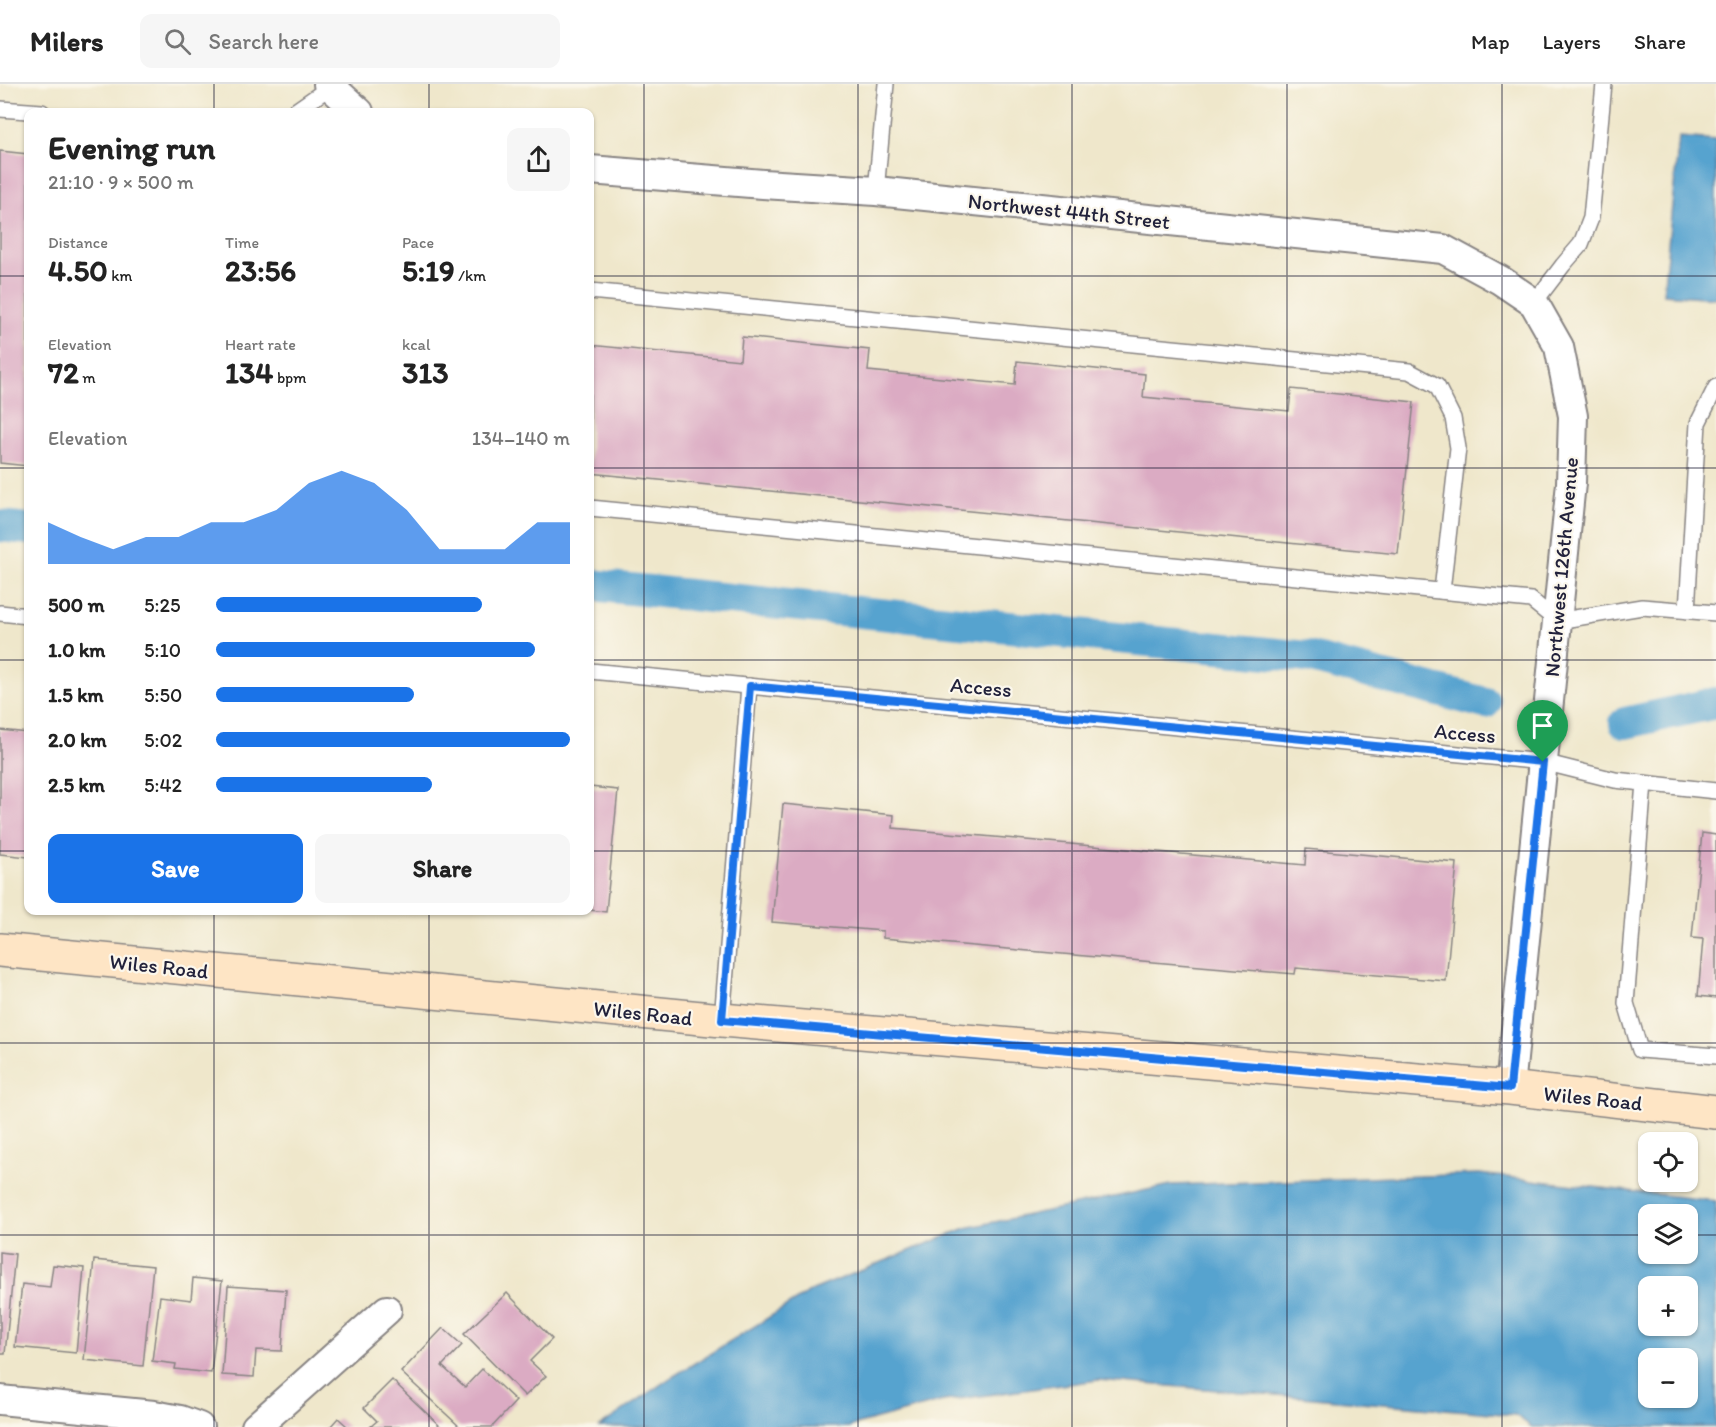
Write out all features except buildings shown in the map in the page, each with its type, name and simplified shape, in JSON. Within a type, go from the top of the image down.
[{"type":"street","points":[[329,85],[355,108]]},
{"type":"street","name":"Northwest 44th Street","points":[[594,170],[876,191],[1443,249],[1500,280],[1534,303]]},
{"type":"street","name":"Northwest 126th Avenue","points":[[1510,1088],[1571,483],[1573,416],[1558,347],[1534,303]]},
{"type":"street","name":"Wiles Road","points":[[0,950],[722,1020],[1510,1088],[1716,1112]]},
{"type":"street","points":[[256,1427],[387,1310]]},
{"type":"street","points":[[0,1400],[154,1415],[180,1420],[199,1427]]},
{"type":"lane","points":[[876,191],[886,84]]},
{"type":"lane","points":[[1534,303],[1581,244],[1591,218],[1604,84]]},
{"type":"lane","points":[[299,108],[329,85]]},
{"type":"lane","points":[[0,109],[24,111]]},
{"type":"lane","points":[[594,291],[1409,371],[1437,387],[1453,418],[1458,448],[1442,591]]},
{"type":"lane","points":[[1687,611],[1698,423],[1716,387]]},
{"type":"lane","points":[[594,508],[1531,600],[1557,621],[1642,607],[1716,613]]},
{"type":"lane","points":[[0,614],[24,616]]},
{"type":"lane","name":"Access","points":[[594,671],[1543,762],[1616,780],[1716,791]]},
{"type":"lane","points":[[722,1020],[750,686]]},
{"type":"lane","points":[[1644,783],[1626,1004],[1640,1050],[1716,1056]]},
{"type":"water","points":[[1679,137],[1716,140],[1716,298],[1663,294]]},
{"type":"water","points":[[1479,1174],[1716,1201],[1716,1427],[1532,1427],[1515,1415],[1098,1380],[943,1401],[848,1427],[599,1427],[669,1379],[813,1290],[966,1228],[1171,1185]]},
{"type":"waterway","points":[[0,526],[24,529]]},
{"type":"waterway","points":[[594,585],[1308,657],[1485,703]]},
{"type":"waterway","points":[[1625,723],[1716,703]]},
{"type":"route","points":[[750,686],[1543,762],[1510,1088],[722,1020],[750,686]]}]
